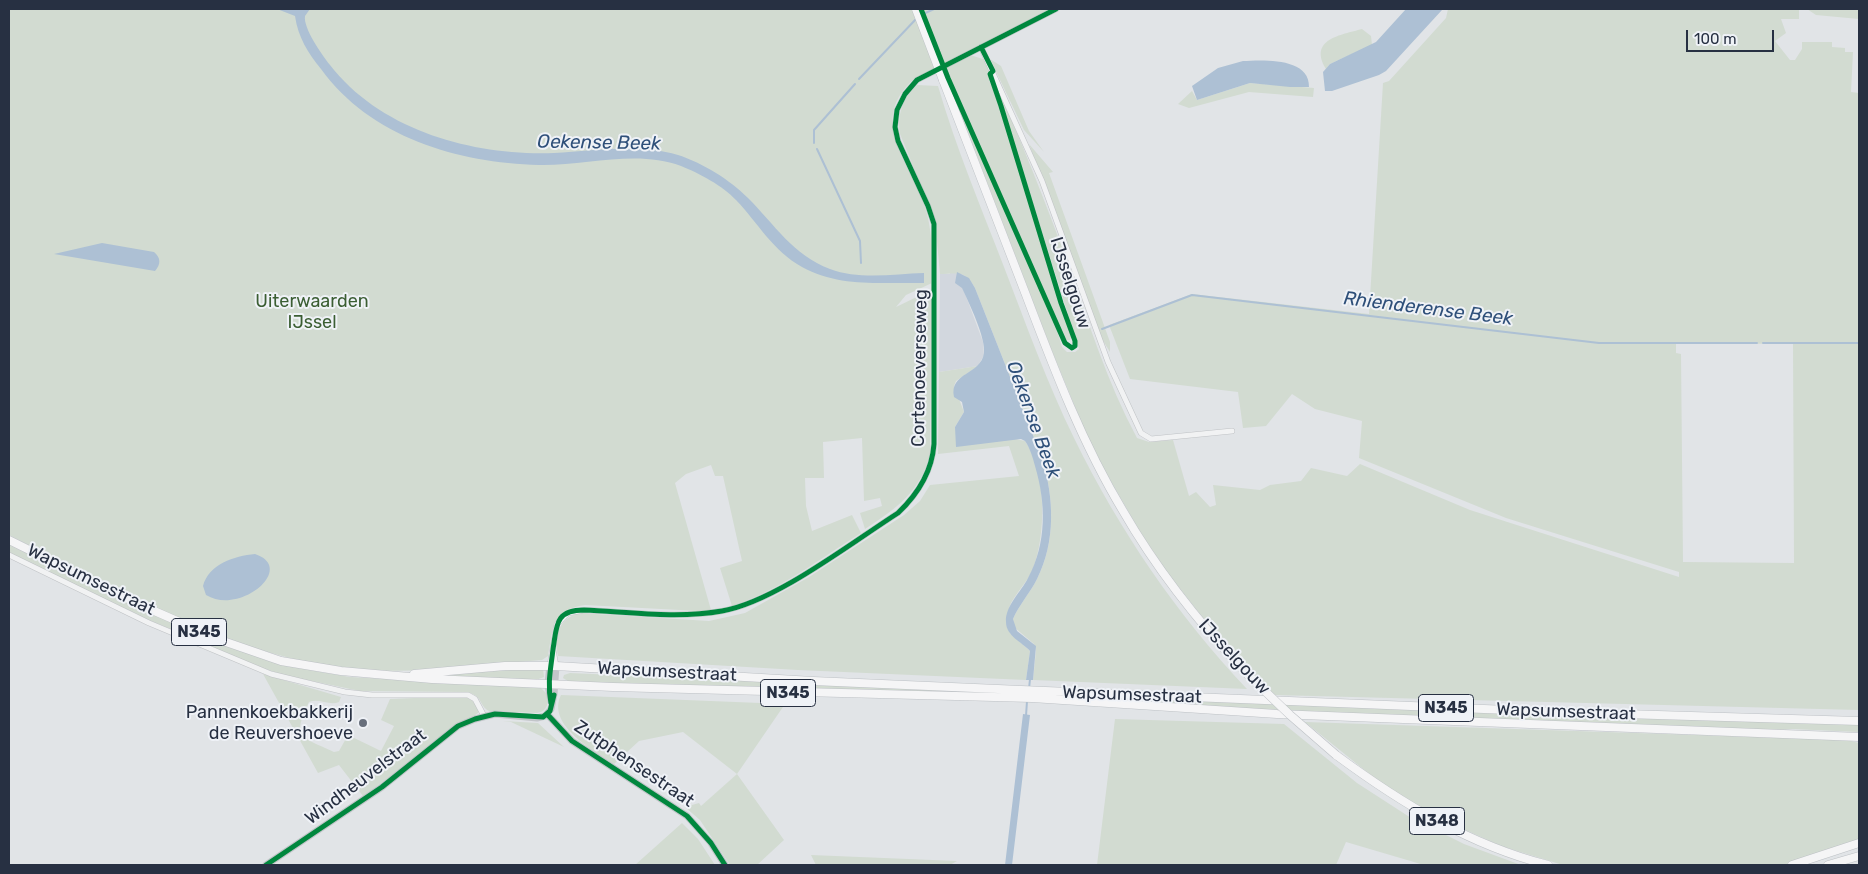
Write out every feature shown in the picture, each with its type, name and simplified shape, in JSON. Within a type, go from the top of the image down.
[{"type":"main road","name":"IJsselgouw","points":[[916,9],[1053,365],[1094,460],[1123,511],[1159,567],[1210,634],[1246,673],[1336,755],[1421,813],[1490,846],[1548,865]]},
{"type":"main road","name":"Wapsumsestraat","points":[[9,540],[136,603],[251,652],[281,661],[332,670],[405,675],[432,679],[810,693],[1032,694],[1859,722]]},
{"type":"main road","name":"Wapsumsestraat","points":[[405,675],[475,668],[553,666],[1021,694]]},
{"type":"main road","name":"Wapsumsestraat","points":[[1032,694],[1277,714],[1859,737]]},
{"type":"main road","points":[[1792,865],[1859,843]]},
{"type":"main road","points":[[1828,865],[1859,856]]},
{"type":"street","name":"Cortenoeverseweg","points":[[547,714],[551,709],[557,624],[564,615],[573,611],[706,614],[732,609],[781,588],[890,518],[914,497],[931,463],[934,444],[935,249],[931,214],[898,141],[895,122],[897,110],[905,94],[917,80],[1056,9]]},
{"type":"street","points":[[981,48],[1042,181],[1108,362],[1141,433],[1151,439],[1232,430]]},
{"type":"street","points":[[9,555],[149,623],[271,674],[344,692],[372,695],[468,695],[475,698],[484,716],[537,718],[547,714]]},
{"type":"street","name":"Zutphensestraat","points":[[547,714],[572,742],[687,816],[712,843],[725,865]]},
{"type":"street","name":"Windheuvelstraat","points":[[266,865],[382,787],[452,730],[484,716]]},
{"type":"shaded area","points":[[950,272],[957,272],[983,342],[984,355],[978,366],[939,372],[940,274],[950,274]]},
{"type":"green space","name":"Uiterwaarden IJssel","points":[[9,9],[1054,9],[914,79],[901,94],[894,110],[893,125],[896,140],[927,213],[932,253],[932,283],[906,295],[896,307],[925,293],[932,293],[930,454],[920,479],[906,498],[865,529],[860,513],[882,506],[880,498],[864,501],[862,438],[823,442],[824,478],[805,478],[806,506],[812,531],[852,515],[861,533],[782,583],[749,600],[732,606],[720,568],[742,561],[723,476],[715,476],[711,465],[686,474],[675,483],[711,610],[585,605],[574,607],[560,616],[556,622],[551,636],[548,656],[542,660],[449,669],[379,671],[310,662],[265,651],[220,636],[134,599],[9,535]]},
{"type":"green space","points":[[1448,9],[1799,9],[1799,19],[1781,19],[1786,33],[1775,41],[1790,60],[1795,60],[1802,49],[1802,42],[1832,42],[1832,47],[1845,48],[1845,52],[1853,52],[1851,92],[1859,93],[1859,710],[1274,695],[1218,637],[1166,571],[1139,530],[1101,464],[1085,431],[1052,351],[952,91],[1055,324],[1062,347],[1067,352],[1075,352],[1079,349],[993,77],[1041,191],[1099,351],[1126,417],[1137,438],[1149,442],[1173,440],[1189,496],[1196,492],[1210,507],[1216,505],[1213,485],[1260,490],[1270,485],[1301,481],[1311,468],[1347,476],[1360,464],[1470,510],[1679,577],[1679,572],[1506,518],[1359,458],[1362,421],[1315,409],[1292,394],[1266,426],[1243,428],[1238,392],[1130,379],[1109,325],[1192,294],[1369,314],[1383,83],[1389,81],[1446,18]],"holes":[[[1676,343],[1793,344],[1794,563],[1683,562],[1681,354],[1676,353]]]},
{"type":"green space","points":[[1807,9],[1859,9],[1859,19],[1816,15]]},
{"type":"green space","points":[[1362,29],[1371,36],[1372,45],[1330,64],[1326,69],[1321,51],[1324,45],[1337,36]]},
{"type":"green space","points":[[970,55],[983,59],[990,71],[989,80],[1000,108],[1071,336],[1070,340],[1065,340],[945,67]]},
{"type":"green space","points":[[990,59],[1001,66],[1029,131],[1044,152],[1024,130]]},
{"type":"green space","points":[[1250,83],[1314,88],[1313,97],[1249,92],[1189,108],[1178,104],[1192,91],[1197,100]]},
{"type":"green space","points":[[917,85],[938,86],[961,155],[1037,353],[1064,417],[1091,472],[1130,538],[1173,601],[1221,661],[1247,689],[1033,680],[1036,651],[1034,644],[1014,627],[1013,619],[1037,579],[1043,565],[1050,535],[1051,504],[1049,488],[1042,458],[975,288],[964,275],[955,273],[940,274],[935,220],[900,134],[899,126],[902,107]]},
{"type":"green space","points":[[1029,144],[1053,172],[1049,173],[1110,342],[1110,352],[1102,339]]},
{"type":"green space","points":[[978,366],[956,381],[954,386],[964,412],[955,427],[1025,441],[1032,454],[1041,486],[1042,522],[1037,555],[1031,574],[1009,609],[1010,633],[1030,651],[1026,680],[798,670],[558,656],[557,635],[559,629],[566,619],[579,613],[709,621],[745,613],[809,577],[904,515],[920,501],[930,485],[1019,476],[1009,446],[938,454],[939,372]]},
{"type":"green space","points":[[9,545],[209,640],[281,665],[350,677],[540,687],[546,693],[547,706],[537,713],[489,711],[478,698],[466,692],[360,691],[283,675],[149,620],[9,553]]},
{"type":"green space","points":[[543,668],[544,677],[533,681],[432,675]]},
{"type":"green space","points":[[570,673],[1022,693],[1022,696],[571,683],[563,678],[564,675]]},
{"type":"green space","points":[[263,674],[341,697],[339,702],[335,703],[309,702],[300,730],[307,739],[334,752],[339,751],[348,735],[381,751],[394,726],[381,720],[390,699],[464,696],[471,699],[479,709],[478,713],[363,796],[339,765],[318,773]]},
{"type":"green space","points":[[1031,693],[1859,724],[1859,732],[1792,729],[1766,731],[1310,713],[1031,695]]},
{"type":"green space","points":[[561,695],[785,704],[737,774],[683,732],[639,741],[614,764],[584,744],[566,727],[560,717],[558,706]]},
{"type":"green space","points":[[1115,719],[1284,724],[1357,783],[1408,816],[1464,844],[1521,865],[1424,865],[1346,842],[1336,865],[1097,865]]},
{"type":"green space","points":[[503,721],[538,723],[564,747],[511,722]]},
{"type":"green space","points":[[1305,722],[1847,740],[1859,743],[1859,841],[1787,865],[1563,865],[1501,846],[1439,818],[1378,781]]},
{"type":"green space","points":[[737,774],[784,840],[757,865],[730,865],[700,820],[685,807],[699,803],[701,806]]},
{"type":"green space","points":[[682,823],[698,839],[715,865],[635,865]]},
{"type":"green space","points":[[811,855],[957,861],[950,865],[816,865]]},
{"type":"water","points":[[277,9],[310,9],[305,16],[307,27],[322,55],[330,65],[351,88],[375,107],[402,123],[431,135],[461,144],[492,150],[554,153],[647,149],[678,155],[706,167],[733,185],[748,198],[795,248],[817,263],[830,269],[853,274],[877,276],[924,273],[924,283],[846,281],[816,274],[802,267],[774,245],[736,200],[724,190],[695,172],[664,161],[629,158],[557,165],[508,163],[447,152],[418,142],[390,129],[364,112],[341,93],[308,51],[298,31],[295,16]]},
{"type":"water","points":[[1406,9],[1442,10],[1386,71],[1332,91],[1325,91],[1323,72],[1330,64],[1376,42]]},
{"type":"water","points":[[1261,60],[1294,65],[1302,70],[1307,77],[1309,87],[1250,83],[1197,100],[1192,86],[1218,68],[1243,61]]},
{"type":"water","points":[[102,243],[154,252],[159,259],[158,266],[155,271],[54,254]]},
{"type":"water","points":[[957,272],[969,278],[975,288],[1042,458],[1049,488],[1051,504],[1050,535],[1043,565],[1037,579],[1013,619],[1017,631],[1036,646],[1033,680],[1026,680],[1030,651],[1011,635],[1007,627],[1006,616],[1014,599],[1028,578],[1039,551],[1043,508],[1039,480],[1030,450],[1025,441],[1021,439],[956,447],[955,427],[964,412],[962,402],[954,397],[954,389],[956,383],[982,360],[984,353],[980,330],[973,311],[962,288],[955,283]]},
{"type":"water","points":[[255,554],[266,561],[270,569],[267,579],[259,588],[248,595],[234,599],[220,600],[206,595],[203,586],[211,572],[223,562]]},
{"type":"water","points":[[1023,714],[1030,715],[1012,865],[1005,865]]},
{"type":"waterway","points":[[921,15],[934,9]]},
{"type":"waterway","points":[[859,79],[917,18]]},
{"type":"waterway","points":[[814,143],[814,130],[855,84]]},
{"type":"waterway","points":[[817,149],[860,241],[861,263]]},
{"type":"waterway","name":"Rhienderense Beek","points":[[1102,329],[1192,295],[1599,343],[1757,343]]},
{"type":"waterway","name":"Rhienderense Beek","points":[[1763,343],[1859,343]]},
{"type":"waterway","name":"Oekense Beek","points":[[1029,689],[1030,679]]},
{"type":"waterway","name":"Oekense Beek","points":[[1026,716],[1027,701]]},
{"type":"cycle path","points":[[921,9],[948,78],[1065,343],[1072,348],[1075,346],[1075,341],[1061,303],[990,74],[993,71],[981,47]]},
{"type":"cycle path","points":[[551,703],[549,689],[555,634],[559,621],[567,613],[584,610],[688,614],[722,611],[743,605],[789,584],[836,555],[898,513],[918,490],[927,473],[934,444],[934,224],[928,206],[898,141],[895,127],[897,110],[905,94],[917,80],[1056,9]]},
{"type":"cycle path","points":[[266,865],[382,787],[458,726],[495,714],[543,717],[550,711],[554,695]]},
{"type":"cycle path","points":[[547,714],[572,741],[687,816],[711,843],[725,865]]},
{"type":"place","name":"Pannenkoekbakkerij de Reuvershoeve","points":[[363,723]]}]
